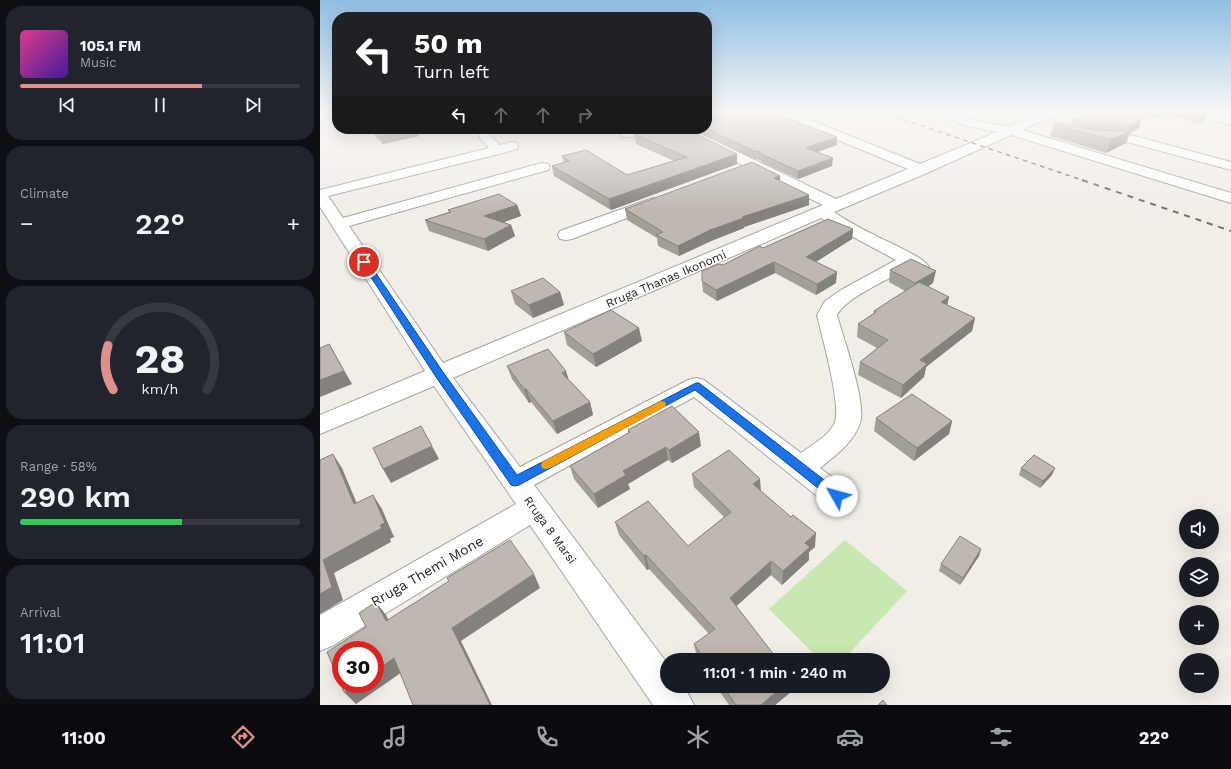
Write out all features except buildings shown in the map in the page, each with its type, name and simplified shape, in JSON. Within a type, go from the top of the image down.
[{"type":"street","points":[[492,144],[498,150]]},
{"type":"street","points":[[712,144],[755,164],[830,209],[835,221],[910,260],[933,275]]},
{"type":"street","points":[[858,144],[922,170]]},
{"type":"street","name":"Rruga Thanas Ikonomi","points":[[320,426],[982,144]]},
{"type":"street","points":[[1053,144],[1231,198]]},
{"type":"street","points":[[1148,144],[1231,166]]},
{"type":"street","points":[[320,195],[512,146]]},
{"type":"street","points":[[733,172],[755,164]]},
{"type":"street","points":[[340,224],[543,167]]},
{"type":"street","name":"Rruga 8 Marsi","points":[[320,195],[439,374],[675,705]]},
{"type":"street","points":[[566,235],[668,197]]},
{"type":"street","points":[[801,468],[838,438],[848,421],[848,403],[827,315],[832,305],[848,294],[910,260]]},
{"type":"street","points":[[515,482],[696,386],[837,496]]},
{"type":"street","name":"Rruga Themi Mone","points":[[320,634],[534,508]]},
{"type":"green space","points":[[845,540],[907,591],[849,653],[813,653],[769,609]]},
{"type":"railway","points":[[975,144],[1085,181]]},
{"type":"railway","points":[[1082,180],[1231,231]]},
{"type":"slow traffic","points":[[546,465],[661,404]]},
{"type":"route","points":[[364,262],[439,374],[515,482],[696,386],[837,496]]}]
